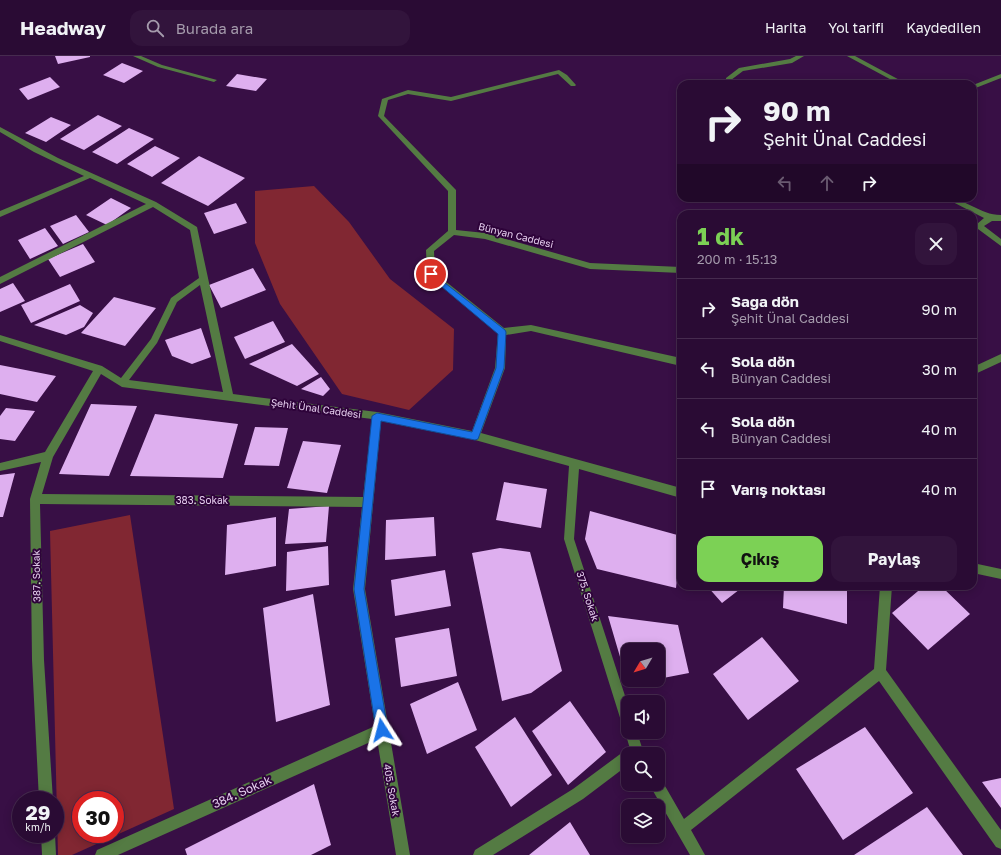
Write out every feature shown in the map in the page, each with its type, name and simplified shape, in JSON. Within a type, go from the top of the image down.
[{"type":"street","points":[[136,56],[160,66],[214,80]]},
{"type":"street","points":[[728,80],[741,69],[792,61],[801,56]]},
{"type":"street","points":[[850,56],[896,80]]},
{"type":"street","points":[[573,85],[566,76],[559,72],[451,99],[408,92],[385,99],[381,116],[452,190],[452,232],[430,250],[431,274],[502,332],[532,328],[677,361]]},
{"type":"street","points":[[977,85],[1001,76]]},
{"type":"street","points":[[0,129],[21,143],[89,176],[152,204],[194,229],[203,278],[230,396]]},
{"type":"street","points":[[0,214],[89,176]]},
{"type":"street","points":[[956,202],[973,210]]},
{"type":"street","points":[[0,281],[152,204]]},
{"type":"street","points":[[977,212],[990,218],[1001,218]]},
{"type":"street","points":[[977,225],[990,218]]},
{"type":"street","points":[[977,227],[1001,243]]},
{"type":"street","name":"Bünyan Caddesi","points":[[452,232],[485,236],[590,266],[677,270]]},
{"type":"street","points":[[122,383],[154,341],[174,300],[203,278]]},
{"type":"street","points":[[475,436],[500,368],[502,332]]},
{"type":"street","name":"Şehit Ünal Caddesi","points":[[0,338],[99,369],[122,383],[377,416],[475,436],[574,465],[677,492]]},
{"type":"street","points":[[977,370],[1001,358]]},
{"type":"street","name":"387. Sokak","points":[[45,791],[38,660],[35,499],[48,456],[99,369]]},
{"type":"street","name":"405. Sokak","points":[[377,416],[359,589],[403,855]]},
{"type":"street","points":[[0,467],[48,456]]},
{"type":"street","name":"375. Sokak","points":[[574,465],[569,539],[621,702]]},
{"type":"street","name":"383. Sokak","points":[[35,499],[369,502]]},
{"type":"street","points":[[977,569],[1001,574]]},
{"type":"street","points":[[886,590],[880,672],[1001,842]]},
{"type":"street","points":[[682,829],[880,672]]},
{"type":"street","name":"384. Sokak","points":[[102,855],[382,730]]},
{"type":"street","points":[[480,855],[578,794],[621,763]]},
{"type":"street","points":[[660,791],[698,855]]},
{"type":"street","points":[[48,843],[49,855]]},
{"type":"shaded area","points":[[314,186],[349,222],[390,279],[454,329],[453,370],[409,410],[342,394],[280,304],[255,243],[255,191]]},
{"type":"shaded area","points":[[130,515],[174,809],[124,832],[124,791],[72,791],[72,843],[99,843],[72,855],[58,855],[58,843],[64,843],[64,791],[56,791],[50,531]]},
{"type":"building","points":[[55,56],[90,56],[90,57],[58,64]]},
{"type":"building","points":[[122,63],[143,71],[124,83],[103,75]]},
{"type":"building","points":[[237,74],[267,79],[256,91],[226,86]]},
{"type":"building","points":[[50,77],[60,87],[28,100],[19,89]]},
{"type":"building","points":[[98,115],[122,126],[84,150],[60,139]]},
{"type":"building","points":[[51,117],[71,125],[46,142],[25,133]]},
{"type":"building","points":[[129,128],[154,139],[117,164],[92,152]]},
{"type":"building","points":[[155,146],[180,158],[152,177],[127,164]]},
{"type":"building","points":[[199,156],[245,178],[208,206],[161,183]]},
{"type":"building","points":[[111,198],[131,208],[107,225],[86,215]]},
{"type":"building","points":[[236,203],[247,223],[214,234],[204,213]]},
{"type":"building","points":[[76,215],[89,232],[63,244],[50,226]]},
{"type":"building","points":[[45,228],[58,246],[30,259],[18,240]]},
{"type":"building","points":[[83,244],[95,262],[60,277],[48,259]]},
{"type":"building","points":[[253,268],[266,290],[221,308],[209,285]]},
{"type":"building","points":[[13,283],[25,301],[0,312],[0,289]]},
{"type":"building","points":[[70,284],[80,301],[31,323],[21,305]]},
{"type":"building","points":[[114,297],[156,308],[125,346],[81,333]]},
{"type":"building","points":[[80,305],[93,313],[84,327],[66,335],[34,325]]},
{"type":"building","points":[[273,321],[285,342],[245,359],[234,337]]},
{"type":"building","points":[[201,328],[211,357],[192,364],[172,356],[165,340]]},
{"type":"building","points":[[292,344],[319,374],[297,386],[249,364]]},
{"type":"building","points":[[0,365],[56,376],[37,402],[0,394]]},
{"type":"building","points":[[321,377],[330,389],[323,396],[301,389]]},
{"type":"building","points":[[91,404],[137,406],[109,476],[59,474]]},
{"type":"building","points":[[6,408],[35,411],[15,441],[0,439],[0,416]]},
{"type":"building","points":[[155,414],[238,424],[223,478],[130,476]]},
{"type":"building","points":[[255,427],[288,428],[279,466],[244,465]]},
{"type":"building","points":[[303,441],[341,445],[327,493],[287,488]]},
{"type":"building","points":[[15,473],[3,517],[0,517],[0,475]]},
{"type":"building","points":[[504,482],[547,489],[541,528],[496,520]]},
{"type":"building","points":[[329,506],[326,542],[285,544],[289,509]]},
{"type":"building","points":[[590,511],[677,535],[676,588],[597,569],[585,539]]},
{"type":"building","points":[[276,517],[276,566],[225,575],[227,525]]},
{"type":"building","points":[[434,517],[436,556],[385,560],[386,520]]},
{"type":"building","points":[[328,546],[329,585],[286,591],[287,552]]},
{"type":"building","points":[[500,548],[530,552],[562,671],[531,693],[502,701],[472,553]]},
{"type":"building","points":[[445,570],[451,606],[395,616],[391,580]]},
{"type":"building","points":[[711,590],[739,590],[722,603]]},
{"type":"building","points":[[784,590],[847,590],[847,624],[783,608]]},
{"type":"building","points":[[919,590],[945,590],[970,614],[928,650],[892,613]]},
{"type":"building","points":[[313,594],[330,705],[276,722],[263,608]]},
{"type":"building","points":[[608,616],[678,625],[689,673],[665,678],[665,643],[621,643],[621,660]]},
{"type":"building","points":[[449,628],[457,676],[401,687],[395,638]]},
{"type":"building","points":[[762,637],[799,681],[748,720],[713,674]]},
{"type":"building","points":[[458,682],[477,730],[427,754],[410,704]]},
{"type":"building","points":[[570,701],[606,752],[568,785],[532,731]]},
{"type":"building","points":[[515,717],[552,775],[511,807],[475,747]]},
{"type":"building","points":[[865,727],[913,793],[843,840],[796,769]]},
{"type":"building","points":[[1001,778],[1001,808],[982,782]]},
{"type":"building","points":[[314,784],[331,845],[311,855],[187,855],[185,849]]},
{"type":"building","points":[[927,807],[963,855],[854,855]]},
{"type":"building","points":[[570,822],[590,855],[529,855]]},
{"type":"route","points":[[382,730],[359,589],[377,416],[475,436],[500,368],[502,332],[431,274]]}]
